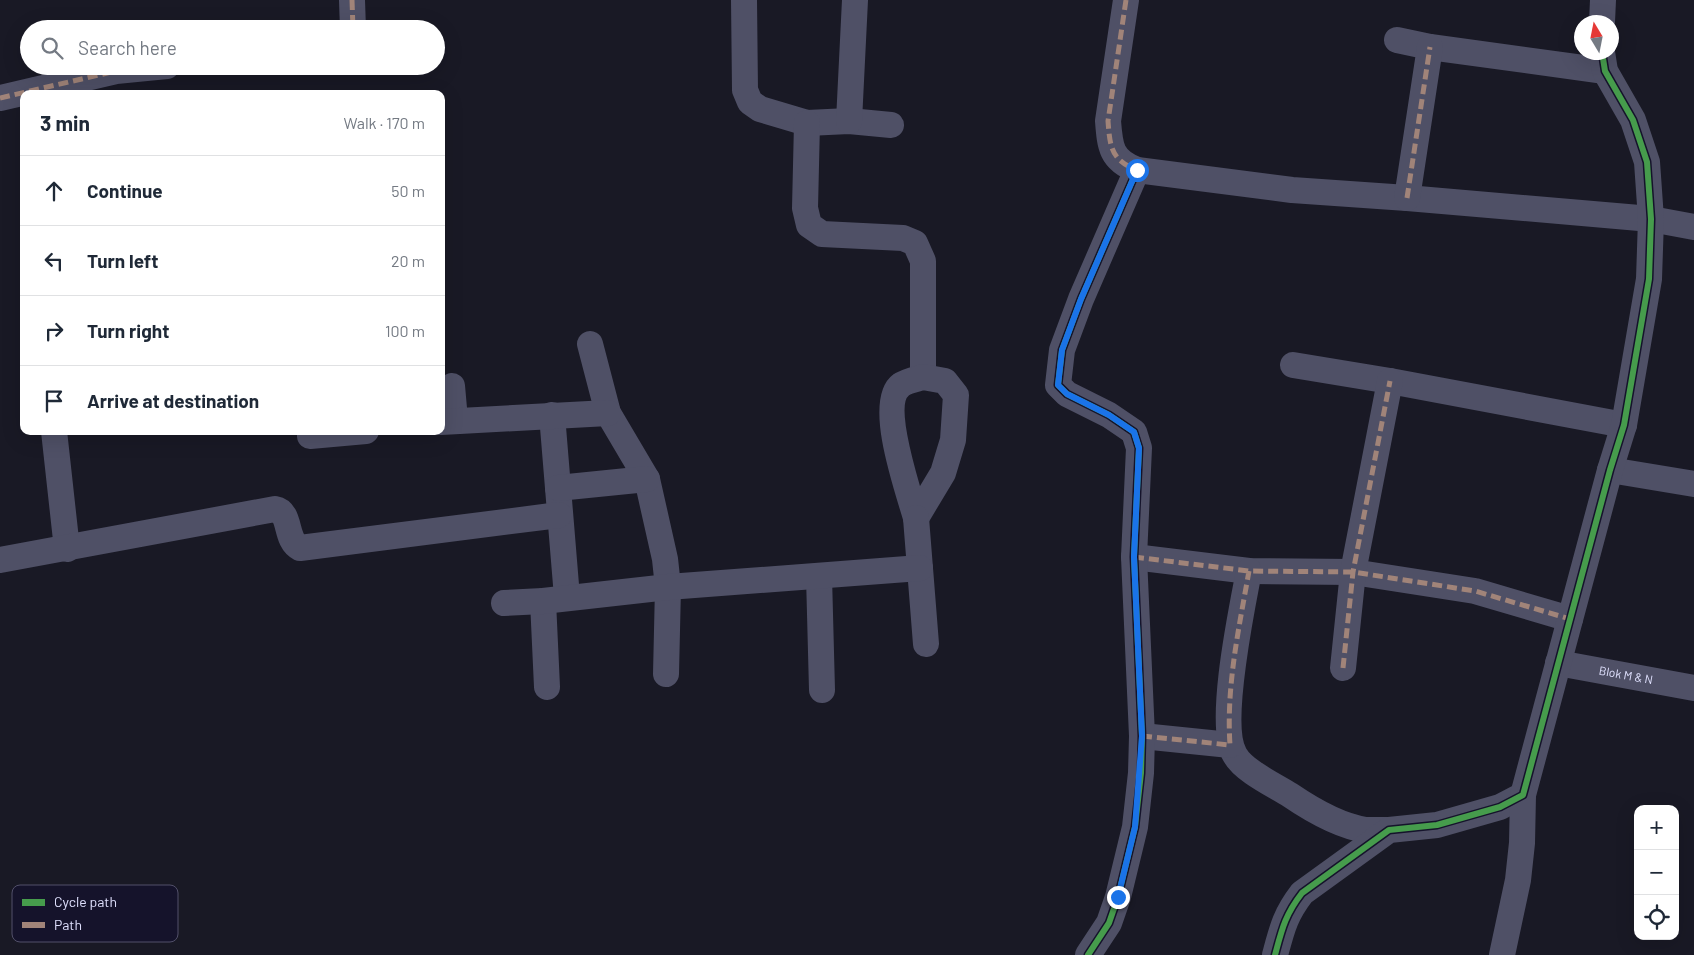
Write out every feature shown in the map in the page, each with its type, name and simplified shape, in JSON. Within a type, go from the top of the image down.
[{"type":"street","points":[[352,0],[353,20]]},
{"type":"street","points":[[744,0],[745,90],[750,102],[760,109],[808,123],[849,121],[891,125]]},
{"type":"street","points":[[849,121],[855,0]]},
{"type":"street","points":[[1126,0],[1108,121],[1110,141],[1114,153],[1124,165],[1137,170],[1292,190],[1651,219],[1694,227]]},
{"type":"street","points":[[1602,15],[1603,0]]},
{"type":"street","points":[[1397,40],[1430,47],[1603,62],[1633,120],[1647,162],[1651,219],[1649,280],[1624,425],[1610,470],[1523,795],[1522,843],[1518,880],[1502,955]]},
{"type":"street","points":[[1407,198],[1430,47]]},
{"type":"street","points":[[34,90],[99,75]]},
{"type":"street","points":[[0,98],[20,93]]},
{"type":"street","points":[[808,123],[805,208],[809,225],[822,234],[903,238],[916,243],[923,261],[923,377]]},
{"type":"street","points":[[1088,955],[1109,922],[1118,897],[1135,827],[1142,736],[1134,557],[1139,448],[1134,432],[1109,415],[1067,394],[1058,385],[1062,350],[1081,299],[1137,170]]},
{"type":"street","points":[[590,344],[608,413],[647,479],[665,559],[668,587],[666,674]]},
{"type":"street","points":[[1293,365],[1390,381],[1624,425]]},
{"type":"street","points":[[916,518],[943,473],[953,440],[956,395],[945,381],[923,377],[901,385],[895,394],[892,406],[894,442],[916,518],[926,644]]},
{"type":"street","points":[[1343,668],[1353,572],[1390,381]]},
{"type":"street","points":[[452,386],[448,421],[608,413]]},
{"type":"street","points":[[547,687],[555,599],[559,515],[552,415]]},
{"type":"street","points":[[54,435],[67,549]]},
{"type":"street","points":[[310,436],[322,435]]},
{"type":"street","points":[[1610,470],[1694,484]]},
{"type":"street","points":[[558,488],[647,479]]},
{"type":"street","points":[[0,560],[275,509],[281,510],[284,513],[291,539],[300,548],[559,515]]},
{"type":"street","points":[[1134,557],[1249,571],[1353,572],[1475,591],[1570,619]]},
{"type":"street","points":[[504,603],[668,587],[920,568]]},
{"type":"street","points":[[1249,571],[1232,667],[1229,717],[1230,745],[1240,763],[1301,803],[1346,824],[1365,830],[1389,830],[1437,825],[1500,807],[1523,795]]},
{"type":"street","points":[[819,576],[822,690]]},
{"type":"street","name":"Blok M & N","points":[[1558,663],[1694,688]]},
{"type":"street","points":[[1142,736],[1230,745]]},
{"type":"street","points":[[1275,955],[1284,921],[1302,893],[1389,830]]},
{"type":"marked path","points":[[352,0],[353,20]]},
{"type":"marked path","points":[[1126,0],[1108,121],[1111,145],[1114,152],[1122,162],[1137,170],[1136,172]]},
{"type":"marked path","points":[[1407,198],[1430,47]]},
{"type":"marked path","points":[[34,90],[99,75]]},
{"type":"marked path","points":[[0,98],[20,93]]},
{"type":"marked path","points":[[1343,668],[1353,572],[1390,381]]},
{"type":"marked path","points":[[1134,557],[1249,571],[1353,572],[1475,591],[1570,619]]},
{"type":"marked path","points":[[1142,736],[1230,745],[1229,723],[1232,679],[1249,571]]},
{"type":"cycle path","points":[[1275,955],[1285,922],[1302,893],[1389,830],[1437,825],[1500,807],[1523,795],[1610,470],[1624,425],[1649,279],[1651,219],[1647,162],[1633,120],[1605,71],[1603,60]]},
{"type":"cycle path","points":[[1088,955],[1109,923],[1118,897],[1135,827],[1141,773],[1142,736],[1134,557],[1139,448],[1134,432],[1109,415],[1067,394],[1058,385],[1062,350],[1081,299],[1137,170]]},
{"type":"route","points":[[1118,897],[1135,827],[1142,736],[1134,557],[1139,448],[1134,432],[1109,415],[1067,394],[1058,385],[1062,350],[1081,299],[1137,170]]}]
